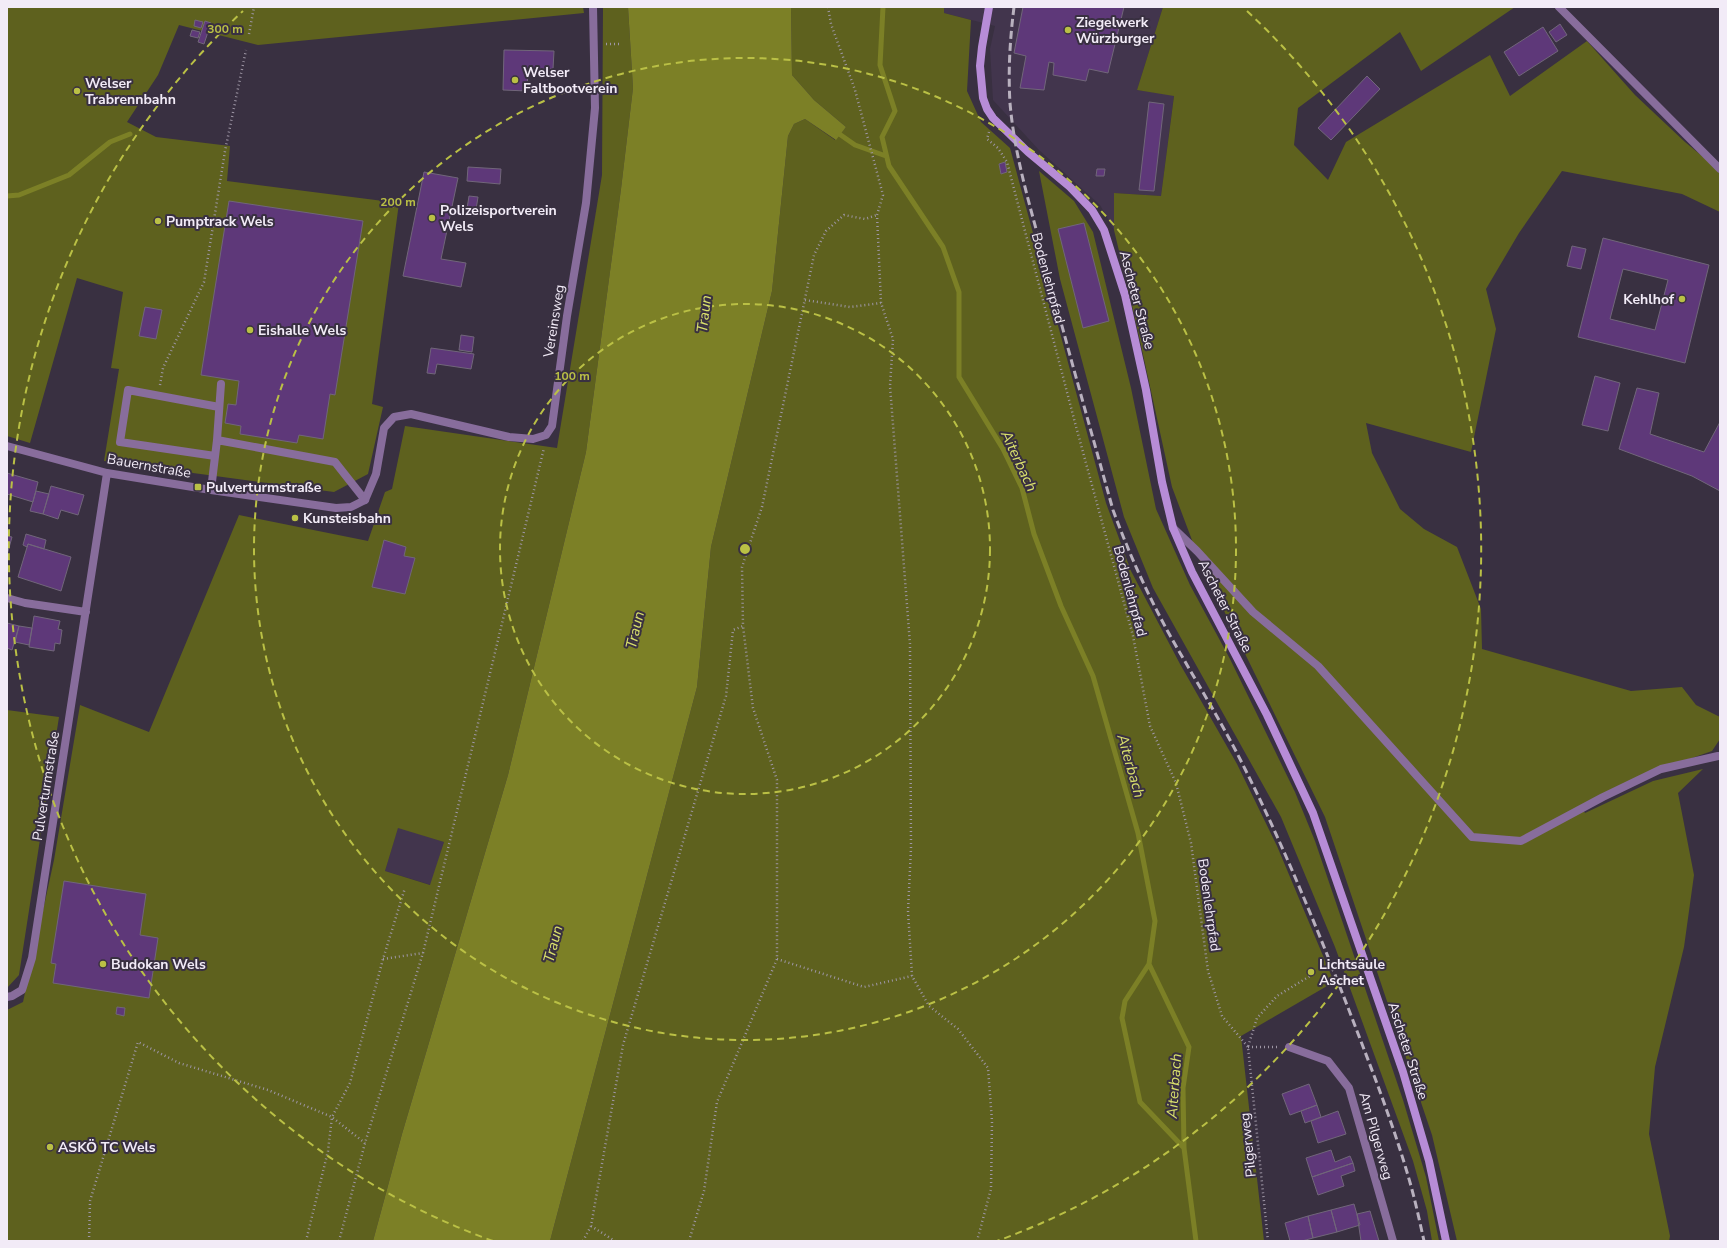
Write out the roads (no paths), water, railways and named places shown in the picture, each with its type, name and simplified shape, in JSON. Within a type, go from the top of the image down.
[{"type":"main road","name":"Ascheter Straße","points":[[989,7],[980,66],[983,98],[987,108],[994,118],[1028,152],[1070,187],[1092,210],[1104,230],[1125,295],[1146,390],[1162,482],[1173,528],[1192,572],[1267,715],[1313,813],[1403,1072],[1429,1161],[1446,1241]]},
{"type":"street","name":"Vereinsweg","points":[[365,500],[376,474],[384,428],[394,418],[411,414],[509,437],[533,439],[546,435],[552,426],[567,316],[586,203],[595,108],[593,7]]},
{"type":"street","points":[[1559,7],[1720,169]]},
{"type":"street","points":[[211,490],[217,440],[221,384]]},
{"type":"street","points":[[215,456],[120,442],[128,390],[219,406]]},
{"type":"street","points":[[217,440],[335,462],[365,500]]},
{"type":"street","name":"Bauernstraße","points":[[7,446],[108,473],[211,490],[336,508],[351,506],[365,500]]},
{"type":"street","name":"Pulverturmstraße","points":[[7,997],[12,996],[22,990],[32,958],[108,473]]},
{"type":"street","points":[[1173,528],[1197,551],[1253,612],[1318,666],[1472,837],[1521,841],[1603,797],[1661,769],[1719,756]]},
{"type":"street","points":[[7,598],[25,603],[86,612]]},
{"type":"street","name":"Am Pilgerweg","points":[[1289,1048],[1328,1061],[1349,1088],[1393,1241]]},
{"type":"water","name":"Traun","points":[[628,7],[791,7],[792,75],[814,100],[846,127],[836,140],[805,119],[794,124],[788,136],[772,291],[711,547],[697,687],[550,1241],[373,1241],[402,1134],[508,775],[586,452],[633,88]]},
{"type":"waterway","name":"Aiterbach","points":[[883,7],[880,65],[895,111],[882,137],[889,166],[943,247],[959,292],[959,377],[1003,449],[1022,488],[1034,534],[1061,606],[1093,676],[1138,833],[1155,921],[1149,964],[1189,1047],[1183,1088],[1184,1148],[1196,1241]]},
{"type":"waterway","points":[[835,131],[855,145],[886,156]]},
{"type":"waterway","points":[[7,196],[19,195],[69,175],[110,142],[130,134]]},
{"type":"waterway","name":"Aiterbach","points":[[1149,964],[1125,1001],[1122,1018],[1140,1102],[1184,1148]]},
{"type":"railway","points":[[1014,7],[1010,43],[1009,79],[1012,125],[1016,147],[1031,211],[1113,510],[1131,556],[1152,601],[1233,746],[1257,793],[1298,883],[1347,1005],[1389,1118],[1411,1186],[1424,1241]]},
{"type":"place","name":"Ziegelwerk Würzburger","points":[[1068,30]]},
{"type":"place","name":"Welser Faltbootverein","points":[[515,80]]},
{"type":"place","name":"Welser Trabrennbahn","points":[[77,91]]},
{"type":"place","name":"Polizeisportverein Wels","points":[[432,218]]},
{"type":"place","name":"Pumptrack Wels","points":[[158,221]]},
{"type":"place","name":"Kehlhof","points":[[1682,299]]},
{"type":"place","name":"Eishalle Wels","points":[[250,330]]},
{"type":"place","name":"Pulverturmstraße","points":[[198,487]]},
{"type":"place","name":"Kunsteisbahn","points":[[295,518]]},
{"type":"place","name":"Budokan Wels","points":[[103,964]]},
{"type":"place","name":"Lichtsäule Aschet","points":[[1311,972]]},
{"type":"place","name":"ASKÖ TC Wels","points":[[50,1147]]}]
